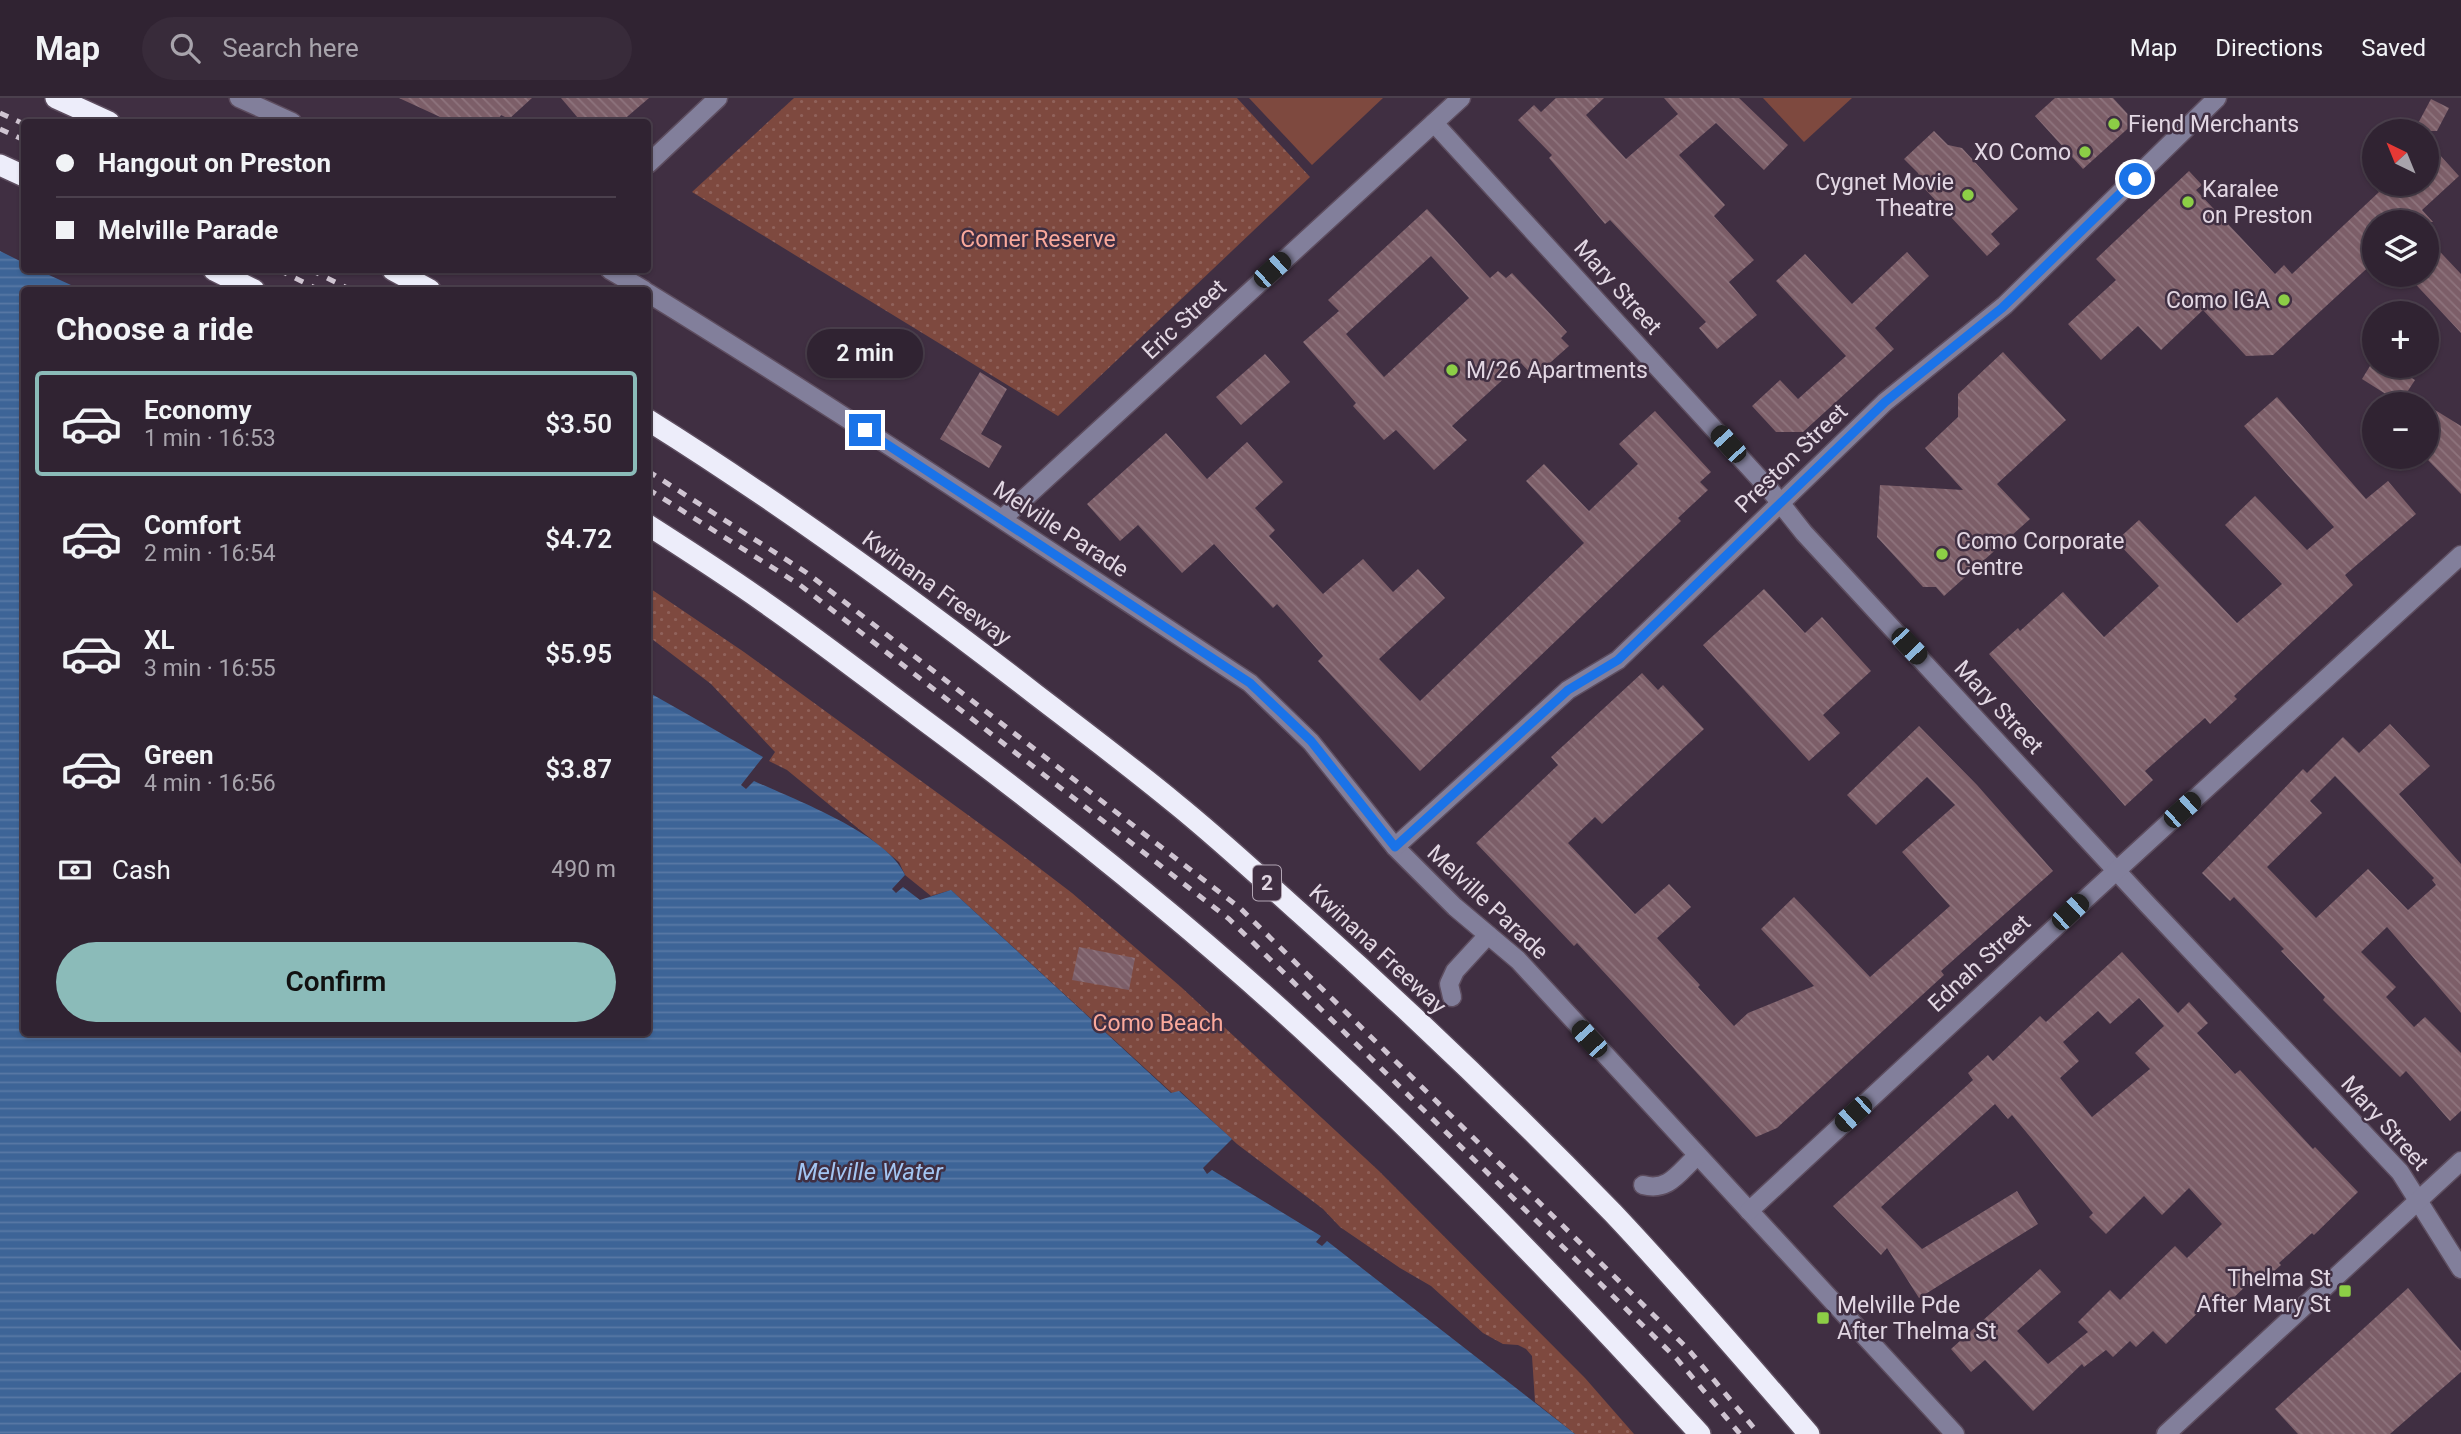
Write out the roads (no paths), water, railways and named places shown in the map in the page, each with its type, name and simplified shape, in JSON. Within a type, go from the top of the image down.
[{"type":"highway","points":[[56,98],[102,119]]},
{"type":"highway","points":[[0,165],[21,175]]},
{"type":"highway","points":[[220,273],[248,287]]},
{"type":"highway","points":[[399,273],[424,287]]},
{"type":"highway","name":"Kwinana Freeway","points":[[651,422],[850,556],[963,638],[1178,806],[1253,871],[1377,981],[1604,1204],[1810,1434]]},
{"type":"highway","points":[[651,526],[767,604],[980,762],[1099,854],[1198,937],[1326,1051],[1434,1155],[1552,1273],[1700,1434]]},
{"type":"street","points":[[239,98],[285,119]]},
{"type":"street","points":[[651,161],[718,98]]},
{"type":"street","name":"Eric Street","points":[[1002,519],[1461,98]]},
{"type":"street","name":"Preston Street","points":[[1395,847],[1568,690],[1618,660],[1885,402],[2005,305],[2217,98]]},
{"type":"street","name":"Mary Street","points":[[1434,122],[2116,871],[2400,1172],[2461,1269]]},
{"type":"street","name":"Melville Parade","points":[[615,273],[638,287]]},
{"type":"street","name":"Melville Parade","points":[[651,295],[761,362],[1250,683],[1311,741],[1395,847],[1455,908],[1518,960],[1955,1434]]},
{"type":"street","name":"Ednah Street","points":[[1749,1211],[2461,555]]},
{"type":"street","points":[[1452,997],[1449,984],[1455,971],[1488,935]]},
{"type":"street","points":[[1643,1185],[1656,1188],[1667,1184],[1697,1156]]},
{"type":"street","points":[[2166,1434],[2461,1161]]},
{"type":"water","name":"Melville Water","points":[[0,251],[21,262],[21,273],[45,273],[75,287],[21,287],[21,1036],[651,1036],[651,694],[763,757],[741,785],[746,789],[754,781],[815,808],[880,846],[895,860],[905,875],[892,889],[896,893],[903,887],[920,900],[951,890],[1171,1093],[1179,1091],[1232,1139],[1203,1168],[1207,1174],[1212,1170],[1321,1236],[1316,1242],[1322,1246],[1327,1241],[1575,1434],[0,1434]]},
{"type":"railway","points":[[0,113],[21,123]]},
{"type":"railway","points":[[0,129],[21,139]]},
{"type":"railway","points":[[285,273],[313,287]]},
{"type":"railway","points":[[317,273],[345,287]]},
{"type":"railway","points":[[651,473],[807,573],[1240,908],[1688,1349],[1759,1434]]},
{"type":"railway","points":[[651,491],[800,585],[1229,919],[1677,1359],[1740,1434]]},
{"type":"place","name":"Fiend Merchants","points":[[2114,124]]},
{"type":"place","name":"XO Como","points":[[2085,152]]},
{"type":"place","name":"Cygnet Movie Theatre","points":[[1968,195]]},
{"type":"place","name":"Karalee on Preston","points":[[2188,202]]},
{"type":"place","name":"Como IGA","points":[[2284,300]]},
{"type":"place","name":"M/26 Apartments","points":[[1452,370]]},
{"type":"place","name":"Como Corporate Centre","points":[[1942,554]]},
{"type":"place","name":"Thelma St After Mary St","points":[[2345,1291]]},
{"type":"place","name":"Melville Pde After Thelma St","points":[[1823,1318]]},
{"type":"park label","name":"Comer Reserve","points":[[1038,239]]},
{"type":"park label","name":"Como Beach","points":[[1158,1023]]}]
